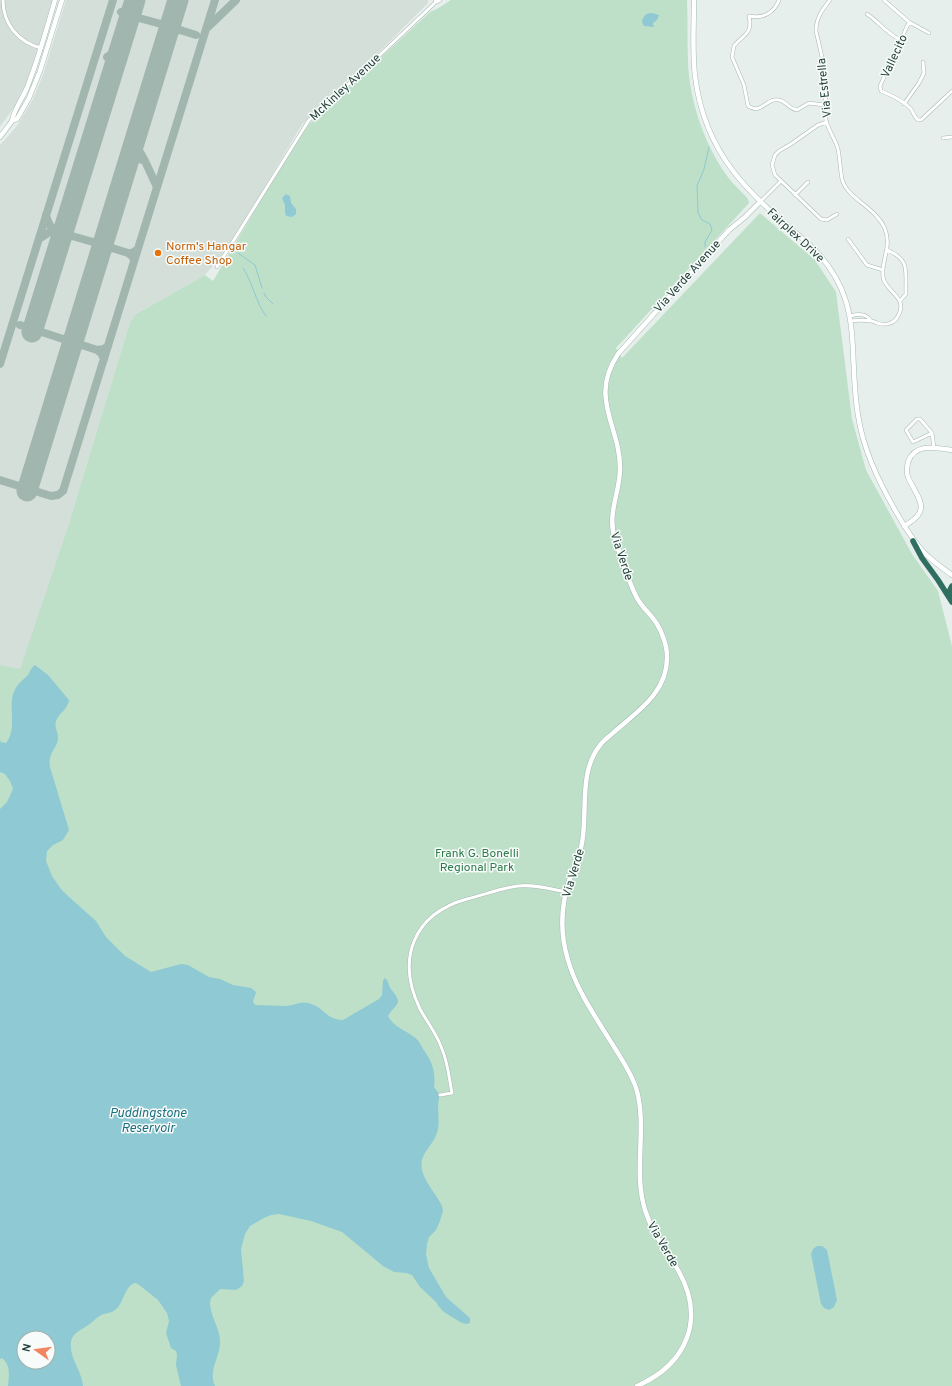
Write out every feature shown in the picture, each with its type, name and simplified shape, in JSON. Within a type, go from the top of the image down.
[{"type":"highway","points":[[913,540],[922,558],[952,602]]},
{"type":"highway","points":[[952,586],[950,590],[952,597]]},
{"type":"main road","points":[[12,121],[13,114],[29,84],[55,0]]},
{"type":"main road","points":[[0,137],[12,121],[17,119],[29,98],[40,71],[62,0]]},
{"type":"main road","name":"Fairplex Drive","points":[[694,0],[694,63],[697,91],[709,130],[721,156],[731,171],[760,202],[827,263],[841,286],[851,321],[855,392],[862,434],[876,473],[913,540],[930,558],[952,576]]},
{"type":"main road","name":"Via Verde Avenue","points":[[618,354],[729,230],[760,202]]},
{"type":"main road","name":"Via Verde","points":[[618,354],[609,370],[605,388],[606,409],[620,466],[619,480],[612,510],[613,532],[636,597],[644,610],[657,624],[664,641],[667,656],[664,676],[654,696],[600,744],[590,763],[586,783],[582,844],[566,892],[562,922],[567,959],[575,979],[628,1070],[636,1088],[640,1105],[640,1179],[645,1211],[655,1236],[679,1271],[690,1301],[689,1329],[684,1346],[670,1365],[660,1374],[637,1386]]},
{"type":"main road","points":[[904,526],[916,518],[921,504],[920,497],[907,473],[908,463],[913,454],[922,448],[952,450]]},
{"type":"street","points":[[3,0],[5,15],[12,29],[25,42],[46,50]]},
{"type":"street","name":"McKinley Avenue","points":[[217,267],[309,120],[438,0]]},
{"type":"street","points":[[779,0],[772,12],[765,16],[758,18],[749,16],[751,24],[748,33],[734,46],[732,57],[744,85],[748,106],[755,109],[760,108],[775,100],[784,102],[791,108],[797,110],[809,103],[824,105]]},
{"type":"street","name":"Via Estrella","points":[[830,0],[822,10],[816,24],[825,77],[826,89],[824,105],[827,122],[838,149],[842,181],[852,194],[876,214],[881,222],[887,238],[883,278],[888,288],[900,300]]},
{"type":"street","points":[[884,0],[909,22],[929,33]]},
{"type":"street","points":[[867,14],[893,36],[901,40]]},
{"type":"street","name":"Vallecito","points":[[909,22],[880,86],[881,91],[892,95],[904,104],[911,110],[918,120],[921,120],[952,91]]},
{"type":"street","points":[[904,104],[924,74],[923,62]]},
{"type":"street","points":[[827,122],[818,125],[776,155],[772,165],[775,175],[821,219],[827,220],[837,214]]},
{"type":"street","points":[[943,138],[952,137]]},
{"type":"street","points":[[760,202],[781,181]]},
{"type":"street","points":[[795,195],[808,182]]},
{"type":"street","points":[[848,239],[866,265],[883,270]]},
{"type":"street","points":[[851,321],[862,320],[883,324],[893,322],[900,313],[900,300],[906,294],[905,266],[903,260],[895,253],[887,250]]},
{"type":"street","points":[[862,320],[863,315]]},
{"type":"street","points":[[850,316],[863,315],[867,316],[872,321]]},
{"type":"street","points":[[932,433],[913,442],[906,430],[917,419],[920,419],[932,433],[934,448]]},
{"type":"street","points":[[440,1095],[452,1093],[448,1068],[442,1048],[420,1009],[412,989],[410,973],[411,948],[420,929],[433,916],[459,902],[518,886],[538,886],[566,892]]},
{"type":"shaded area","points":[[0,0],[54,0],[25,88],[15,106],[0,127]]},
{"type":"shaded area","points":[[66,0],[428,0],[428,3],[383,48],[320,105],[301,126],[228,248],[205,275],[136,314],[130,322],[68,526],[20,670],[0,665],[0,145],[17,126],[33,99],[43,75]]},
{"type":"green space","name":"Frank G. Bonelli Regional Park","points":[[451,0],[687,0],[689,76],[695,108],[700,124],[714,155],[722,169],[748,199],[749,203],[616,348],[622,358],[760,213],[815,260],[836,292],[852,419],[866,470],[912,554],[938,591],[952,646],[952,1386],[0,1386],[0,665],[20,669],[68,526],[130,322],[136,314],[205,275],[213,281],[296,141],[310,123],[430,12]]},
{"type":"water","points":[[652,13],[659,15],[657,20],[653,23],[654,27],[644,26],[642,22],[644,17],[646,14]]},
{"type":"water","points":[[286,194],[290,196],[291,203],[296,209],[296,214],[292,217],[286,216],[285,205],[282,198]]},
{"type":"water","name":"Puddingstone Reservoir","points":[[35,665],[48,675],[69,700],[67,706],[56,721],[55,726],[58,741],[50,757],[50,767],[69,830],[63,840],[53,845],[47,851],[46,861],[52,876],[61,889],[96,921],[106,937],[125,956],[151,972],[181,964],[188,965],[209,977],[220,979],[233,985],[251,988],[256,993],[253,1001],[256,1005],[287,1006],[305,1003],[318,1007],[332,1018],[343,1020],[379,999],[382,995],[383,980],[385,978],[387,980],[398,1001],[388,1016],[396,1026],[419,1042],[431,1062],[434,1072],[434,1087],[440,1095],[438,1103],[437,1133],[422,1160],[423,1174],[439,1200],[443,1211],[436,1230],[429,1237],[427,1244],[426,1254],[429,1268],[446,1297],[470,1318],[470,1323],[466,1324],[460,1322],[444,1312],[420,1287],[412,1275],[394,1272],[383,1266],[342,1232],[311,1221],[279,1214],[271,1215],[250,1226],[245,1234],[241,1249],[244,1281],[242,1286],[236,1290],[220,1289],[211,1298],[210,1307],[220,1339],[219,1349],[213,1370],[213,1381],[215,1386],[181,1386],[176,1365],[176,1351],[171,1348],[166,1333],[169,1321],[167,1313],[158,1300],[135,1283],[128,1288],[120,1304],[115,1310],[100,1315],[72,1338],[72,1354],[83,1386],[8,1386],[8,1367],[2,1358],[0,1359],[0,809],[7,802],[13,789],[5,774],[0,772],[0,740],[1,742],[6,743],[10,737],[12,730],[12,700],[14,693],[18,685],[27,676]]},
{"type":"water","points":[[817,1246],[822,1246],[827,1250],[837,1300],[834,1307],[829,1310],[824,1308],[821,1304],[811,1254],[813,1249]]},
{"type":"waterway","points":[[705,247],[705,242],[712,230],[710,224],[702,220],[698,213],[697,186],[704,169],[709,147]]},
{"type":"waterway","points":[[238,253],[255,265],[262,288]]},
{"type":"waterway","points":[[243,268],[266,316]]},
{"type":"waterway","points":[[264,293],[273,304]]},
{"type":"taxiway","points":[[0,364],[113,0]]},
{"type":"taxiway","points":[[0,480],[51,496],[58,495],[63,491],[215,0]]},
{"type":"taxiway","points":[[208,27],[236,0]]},
{"type":"taxiway","points":[[127,24],[132,19],[139,18],[134,12],[133,6]]},
{"type":"taxiway","points":[[127,24],[126,17],[121,12],[127,11],[133,6]]},
{"type":"taxiway","points":[[139,18],[161,24]]},
{"type":"taxiway","points":[[167,36],[173,31],[180,30],[176,27],[172,19]]},
{"type":"taxiway","points":[[168,35],[165,28],[161,24],[166,24],[172,20]]},
{"type":"taxiway","points":[[180,30],[196,35]]},
{"type":"taxiway","points":[[115,65],[114,59],[107,57],[115,52],[121,45]]},
{"type":"taxiway","points":[[127,165],[134,159],[145,161],[136,145],[137,135]]},
{"type":"taxiway","points":[[145,161],[157,187]]},
{"type":"taxiway","points":[[46,215],[57,238],[59,246]]},
{"type":"taxiway","points":[[59,244],[66,237],[72,236],[66,229],[67,219]]},
{"type":"taxiway","points":[[39,239],[67,220]]},
{"type":"taxiway","points":[[72,236],[93,242]]},
{"type":"taxiway","points":[[99,257],[98,247],[93,242],[101,241],[106,236]]},
{"type":"taxiway","points":[[99,257],[104,250],[112,248],[107,243],[106,236]]},
{"type":"taxiway","points":[[112,248],[128,253]]},
{"type":"taxiway","points":[[134,261],[133,257],[128,253],[132,253],[137,250]]},
{"type":"taxiway","points":[[20,325],[63,339]]},
{"type":"taxiway","points":[[76,333],[77,340],[82,345],[75,346],[70,350],[68,343],[63,339],[71,338],[76,333]]},
{"type":"taxiway","points":[[82,345],[97,350]]},
{"type":"taxiway","points":[[104,359],[101,353],[97,350],[104,349],[108,346]]},
{"type":"runway","points":[[32,332],[135,0]]},
{"type":"runway","points":[[27,491],[178,0]]},
{"type":"place","name":"Norm's Hangar Coffee Shop","points":[[158,253]]}]
